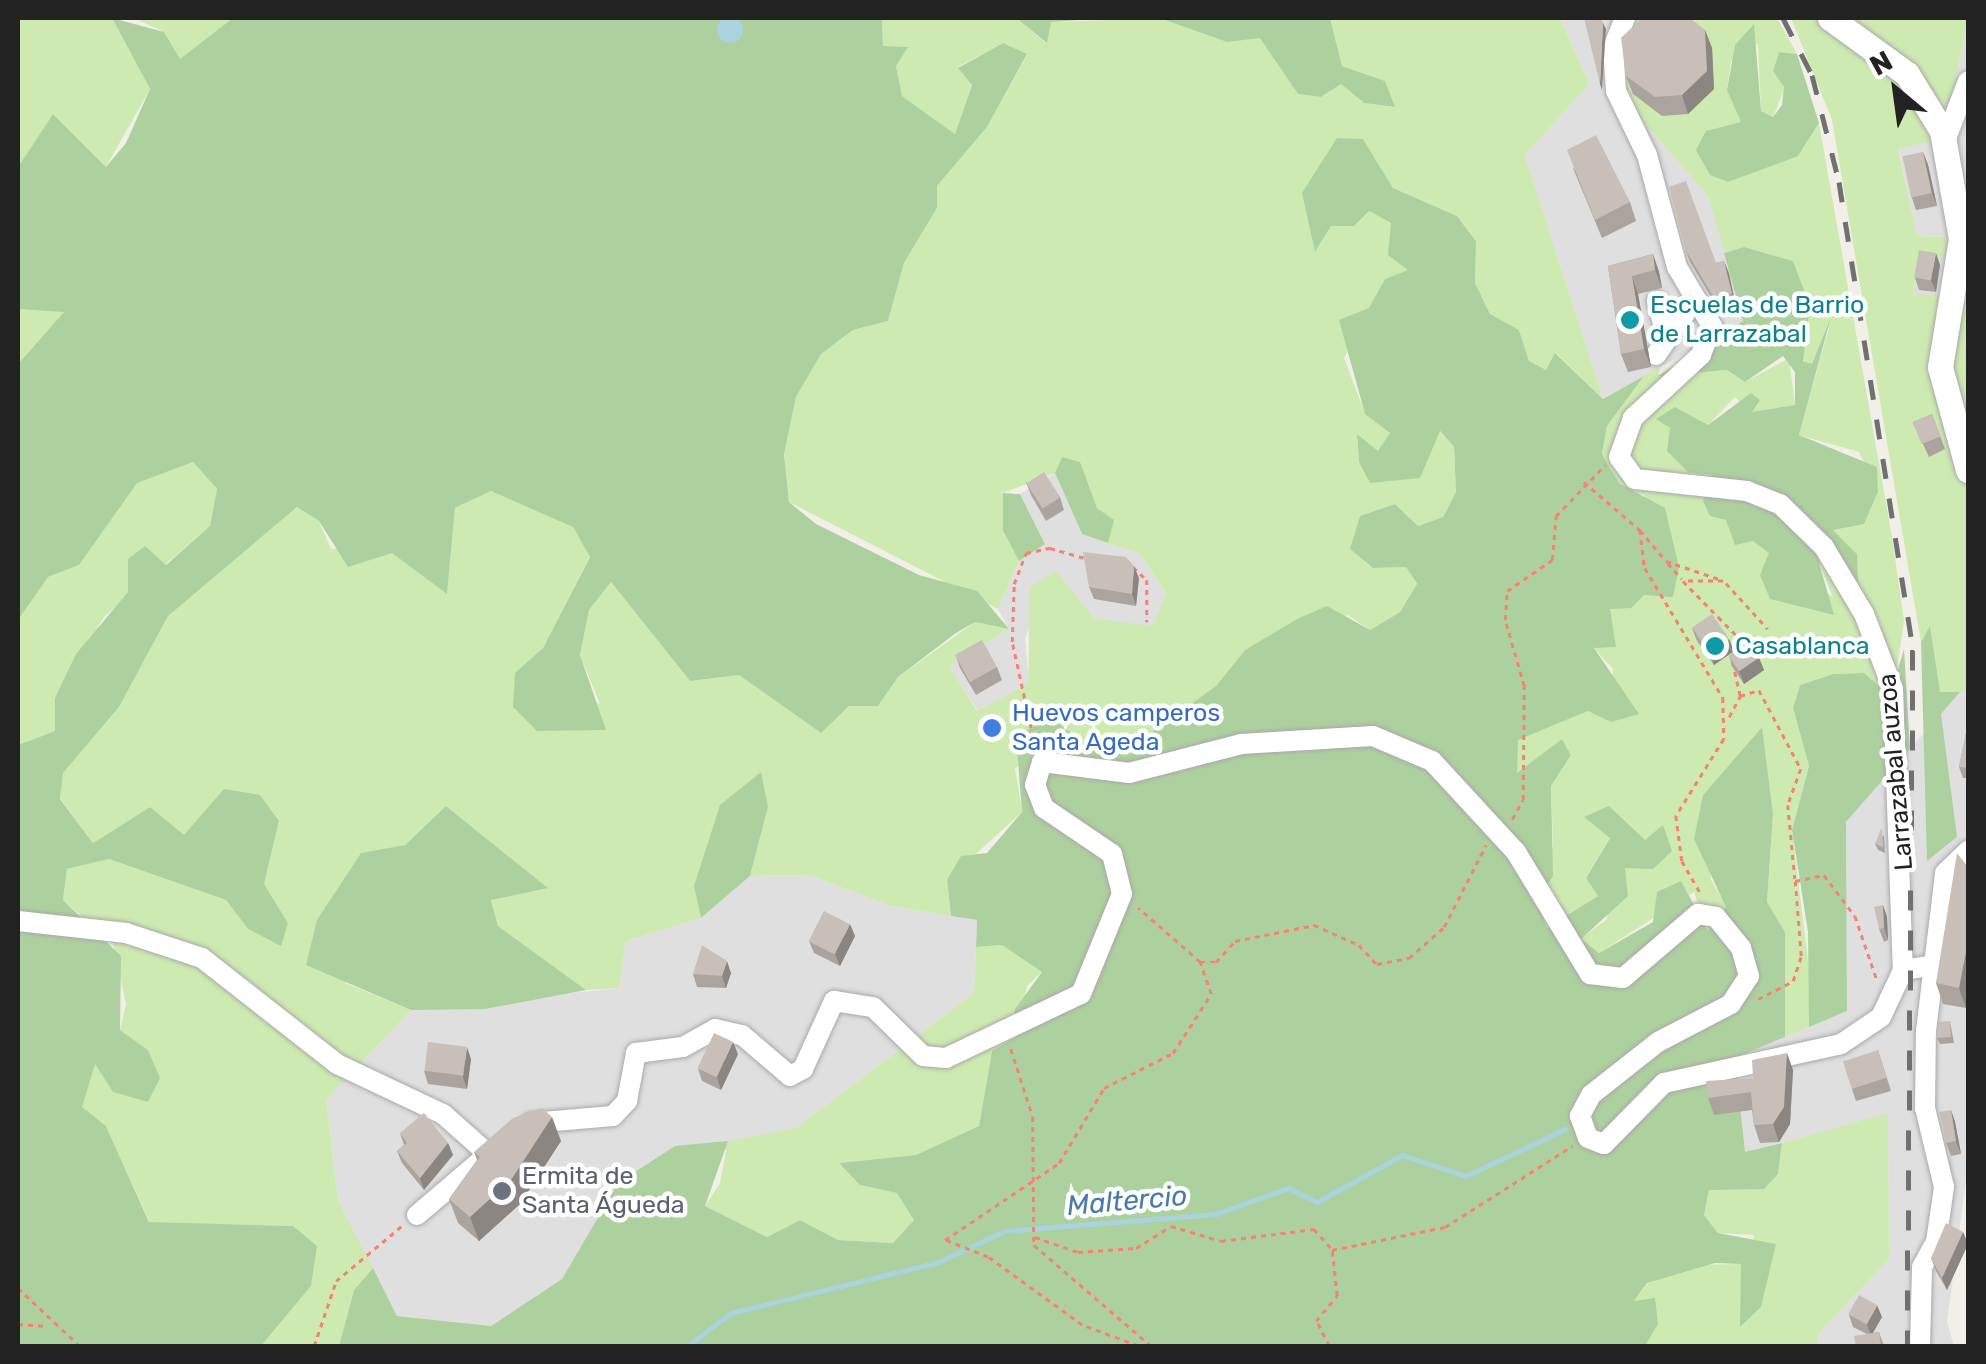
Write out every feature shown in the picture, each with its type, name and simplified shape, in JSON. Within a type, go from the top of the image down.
[{"type":"street","points":[[1830,18],[1907,74],[1945,141],[1961,239],[1940,367],[1968,470]]},
{"type":"street","points":[[1616,24],[1616,91],[1695,299],[1712,326],[1701,354],[1634,418],[1619,458]]},
{"type":"street","points":[[1945,141],[1968,81]]},
{"type":"street","points":[[1656,355],[1666,334],[1695,299]]},
{"type":"street","points":[[1656,300],[1666,334]]},
{"type":"street","name":"Larrazabal auzoa","points":[[1619,458],[1635,479],[1747,491],[1780,504],[1824,547],[1864,614],[1893,689],[1903,970]]},
{"type":"street","points":[[417,1215],[501,1143],[540,1119],[613,1116],[627,1100],[636,1054],[682,1047],[727,1028],[790,1076],[804,1069],[834,1001],[850,998],[924,1056],[946,1058],[1082,994],[1122,894],[1112,854],[1044,808],[1035,785],[1042,762],[1129,773],[1312,734],[1374,736],[1432,761],[1498,833],[1552,902],[1568,950],[1590,974],[1622,978],[1698,914],[1716,918],[1741,948],[1749,976],[1734,1000],[1614,1072],[1580,1116],[1588,1138],[1604,1144],[1620,1133],[1664,1083],[1812,1054],[1881,1016],[1903,970],[1936,965]]},
{"type":"street","points":[[1920,1346],[1922,1267],[1943,1208],[1925,1108],[1936,965],[1945,873],[1953,856],[1968,851]]},
{"type":"street","points":[[18,921],[126,933],[202,958],[337,1064],[501,1143]]},
{"type":"path","points":[[1200,962],[1216,962],[1235,941],[1314,925],[1359,944],[1377,964],[1409,958],[1444,927],[1498,833],[1522,800],[1523,662],[1504,620],[1507,591],[1552,560],[1556,516],[1584,482],[1619,458]]},
{"type":"path","points":[[1584,482],[1640,530],[1737,636],[1728,669],[1740,696]]},
{"type":"path","points":[[1640,530],[1645,568],[1728,718]]},
{"type":"path","points":[[1042,762],[1014,656],[1014,584],[1026,553],[1050,548],[1099,563]]},
{"type":"path","points":[[1666,561],[1724,582],[1768,629]]},
{"type":"path","points":[[1124,564],[1147,580],[1147,622]]},
{"type":"path","points":[[1683,580],[1724,582]]},
{"type":"path","points":[[1716,918],[1682,861],[1676,816],[1740,696],[1760,690],[1801,770],[1788,805],[1801,942],[1793,981],[1770,996],[1734,1000]]},
{"type":"path","points":[[1795,881],[1824,875],[1838,888],[1872,966],[1881,1016]]},
{"type":"path","points":[[1122,894],[1200,962],[1211,994],[1173,1053],[1104,1088],[1059,1163],[945,1240],[988,1257],[1082,1325],[1138,1346]]},
{"type":"path","points":[[1004,1028],[1030,1094],[1034,1236],[1102,1312],[1151,1346]]},
{"type":"path","points":[[1332,1250],[1445,1226],[1588,1138]]},
{"type":"path","points":[[314,1346],[336,1281],[417,1215]]},
{"type":"path","points":[[1034,1236],[1078,1252],[1136,1248],[1171,1226],[1222,1241],[1314,1229],[1332,1250],[1337,1296],[1316,1321],[1329,1346]]},
{"type":"path","points":[[18,1288],[48,1326],[80,1346]]},
{"type":"path","points":[[18,1324],[48,1326]]},
{"type":"shaded area","points":[[1560,18],[1633,18],[1631,108],[1708,196],[1744,321],[1603,399],[1525,155],[1589,84]]},
{"type":"shaded area","points":[[1968,18],[1968,269],[1940,299],[1913,294],[1920,255],[1946,237],[1917,236],[1898,148],[1932,141],[1949,112]]},
{"type":"shaded area","points":[[1055,473],[1082,534],[1140,554],[1166,593],[1154,627],[1094,618],[1055,572],[1025,638],[1029,684],[978,711],[948,666],[1009,629],[998,609],[1019,561],[1045,543],[1020,494]]},
{"type":"shaded area","points":[[1960,692],[1968,692],[1968,1165],[1947,1322],[1954,1346],[1817,1346],[1819,1333],[1889,1259],[1888,1114],[1745,1153],[1735,1058],[1847,1011],[1846,822]]},
{"type":"shaded area","points":[[810,875],[890,906],[977,920],[974,993],[796,1128],[618,1183],[562,1279],[491,1326],[397,1316],[338,1200],[326,1100],[411,1010],[619,988],[626,941],[701,918],[750,876]]},
{"type":"green space","points":[[18,18],[112,18],[150,89],[106,167],[53,114],[18,167]]},
{"type":"green space","points":[[112,18],[164,32],[180,59],[233,18],[882,18],[883,46],[908,47],[896,66],[902,96],[955,134],[972,85],[958,68],[1003,43],[1027,54],[987,127],[937,186],[937,208],[904,263],[888,321],[853,330],[821,354],[796,397],[784,454],[789,502],[816,524],[919,575],[977,591],[1009,629],[975,622],[898,677],[878,706],[849,706],[821,733],[739,675],[690,681],[611,582],[589,610],[580,655],[606,730],[537,731],[513,707],[515,673],[543,648],[590,557],[573,527],[491,491],[455,508],[447,594],[392,553],[348,567],[319,521],[297,507],[168,616],[119,707],[63,773],[60,799],[93,843],[150,807],[184,835],[224,789],[260,795],[279,821],[264,884],[288,923],[281,946],[248,929],[226,900],[109,859],[67,869],[63,900],[121,956],[120,1030],[148,1050],[160,1078],[148,1102],[113,1092],[95,1064],[82,1107],[106,1126],[149,1222],[293,1226],[317,1246],[311,1286],[261,1346],[18,1346],[18,745],[55,731],[55,698],[76,654],[128,592],[128,559],[145,546],[166,565],[210,526],[217,489],[193,462],[137,483],[79,565],[48,577],[18,620],[18,364],[64,312],[18,309],[18,167],[53,114],[106,167],[126,143],[150,89]]},
{"type":"green space","points":[[134,18],[233,18],[180,60],[164,32]]},
{"type":"green space","points":[[882,18],[1016,18],[1046,43],[1051,22],[1159,18],[1227,42],[1260,37],[1298,94],[1321,97],[1341,84],[1364,103],[1393,107],[1385,81],[1342,66],[1330,18],[1560,18],[1589,84],[1525,155],[1603,399],[1556,353],[1546,371],[1529,361],[1519,330],[1490,314],[1475,283],[1476,240],[1457,216],[1393,188],[1363,139],[1316,251],[1331,226],[1369,211],[1391,223],[1409,270],[1385,279],[1344,358],[1365,413],[1390,433],[1379,452],[1357,435],[1359,462],[1439,431],[1454,447],[1456,492],[1443,517],[1418,526],[1395,504],[1360,516],[1351,549],[1373,568],[1406,567],[1417,585],[1400,612],[1370,630],[1348,615],[1245,650],[1216,686],[1149,734],[1102,756],[1078,740],[1015,768],[1022,812],[947,880],[951,916],[890,906],[810,875],[750,876],[768,807],[694,885],[701,918],[626,941],[619,988],[586,990],[498,926],[491,899],[547,887],[446,806],[405,845],[361,854],[349,873],[345,983],[411,1010],[326,1100],[338,1200],[373,1268],[354,1290],[339,1346],[261,1346],[311,1286],[293,1226],[150,1223],[106,1126],[81,1108],[95,1063],[148,1050],[120,1030],[126,1004],[113,943],[63,900],[67,869],[109,859],[226,900],[248,929],[288,923],[264,884],[279,821],[184,836],[150,807],[93,843],[60,798],[62,773],[119,707],[168,616],[265,529],[298,507],[319,521],[331,549],[392,552],[447,594],[455,508],[491,491],[518,498],[573,527],[590,556],[543,648],[515,674],[600,704],[580,655],[589,610],[611,582],[690,681],[739,675],[821,733],[849,706],[878,706],[898,677],[975,622],[1009,629],[949,666],[977,711],[1028,684],[1030,587],[1056,571],[1094,618],[1153,626],[1166,593],[1140,554],[1108,543],[1113,520],[1097,508],[1079,462],[1062,457],[1055,473],[1003,493],[1003,532],[1019,561],[998,609],[789,502],[784,453],[796,397],[821,354],[853,330],[888,321],[904,263],[937,208],[937,186],[987,127],[1027,55],[1003,43],[958,67],[972,84],[955,134],[902,96],[896,66],[907,47],[883,47]]},
{"type":"green space","points":[[1016,18],[1110,18],[1051,22],[1047,43]]},
{"type":"green space","points":[[1159,18],[1330,18],[1342,66],[1385,81],[1395,107],[1364,103],[1341,84],[1321,97],[1298,94],[1260,38],[1227,42]]},
{"type":"green space","points":[[1633,18],[1777,18],[1797,54],[1779,52],[1773,71],[1785,87],[1773,117],[1761,111],[1758,45],[1745,41],[1731,61],[1727,90],[1769,162],[1798,156],[1819,123],[1893,543],[1904,621],[1896,676],[1878,685],[1864,673],[1833,674],[1800,685],[1793,708],[1809,766],[1792,830],[1811,986],[1809,1027],[1785,1037],[1785,932],[1767,902],[1773,814],[1761,728],[1703,795],[1711,880],[1727,907],[1708,932],[1694,892],[1599,953],[1580,939],[1606,920],[1625,867],[1664,826],[1645,840],[1585,818],[1610,837],[1586,877],[1598,896],[1547,929],[1537,900],[1553,846],[1551,786],[1571,755],[1562,739],[1517,774],[1517,740],[1588,711],[1612,722],[1613,669],[1593,647],[1645,496],[1619,483],[1602,454],[1607,426],[1644,376],[1661,366],[1658,375],[1727,370],[1745,382],[1789,358],[1795,405],[1750,413],[1735,397],[1708,425],[1683,418],[1668,451],[1688,472],[1712,475],[1726,520],[1833,597],[1819,563],[1828,543],[1857,554],[1832,529],[1864,524],[1878,492],[1859,452],[1799,435],[1830,324],[1812,365],[1803,360],[1793,261],[1744,247],[1724,253],[1708,196],[1631,108],[1619,48]]},
{"type":"green space","points":[[1791,18],[1817,18],[1897,77],[1933,141],[1898,149],[1917,236],[1946,237],[1947,258],[1920,255],[1913,294],[1964,296],[1968,308],[1968,692],[1940,693],[1929,628],[1921,642],[1832,120]]},
{"type":"green space","points":[[1845,18],[1968,18],[1949,112],[1910,68]]},
{"type":"green space","points":[[1754,24],[1761,111],[1773,117],[1782,105],[1784,87],[1773,71],[1779,52],[1797,54],[1819,123],[1798,156],[1728,182],[1710,175],[1696,150],[1706,131],[1741,122],[1727,90],[1735,45]]},
{"type":"green space","points":[[1337,138],[1363,139],[1393,188],[1457,216],[1476,241],[1475,283],[1490,314],[1519,330],[1529,361],[1546,370],[1555,353],[1603,399],[1644,376],[1607,426],[1602,454],[1619,483],[1665,508],[1679,567],[1673,597],[1644,595],[1631,608],[1610,609],[1616,647],[1594,648],[1639,714],[1611,722],[1588,711],[1518,740],[1517,773],[1562,739],[1571,755],[1551,786],[1553,876],[1537,900],[1547,928],[1598,896],[1586,878],[1610,838],[1584,817],[1609,806],[1645,840],[1663,825],[1672,851],[1653,869],[1625,868],[1628,896],[1581,939],[1599,953],[1653,922],[1657,892],[1681,881],[1708,931],[1726,907],[1694,839],[1703,795],[1762,727],[1773,814],[1767,902],[1785,932],[1785,1037],[1735,1058],[1745,1152],[1782,1143],[1778,1174],[1764,1189],[1709,1190],[1704,1215],[1718,1233],[1776,1244],[1761,1307],[1740,1327],[1741,1264],[1715,1263],[1647,1283],[1634,1301],[1655,1298],[1658,1324],[1645,1346],[339,1346],[354,1290],[373,1268],[397,1316],[491,1326],[562,1279],[618,1183],[675,1146],[728,1141],[705,1206],[767,1237],[800,1220],[838,1240],[893,1243],[914,1220],[897,1193],[860,1185],[839,1163],[916,1155],[979,1126],[992,1051],[1016,1037],[1015,1009],[1042,972],[1002,945],[976,947],[977,920],[951,916],[947,880],[961,856],[987,853],[1022,812],[1016,736],[1050,717],[1102,756],[1149,734],[1216,686],[1245,650],[1299,618],[1327,606],[1370,630],[1400,612],[1417,584],[1406,567],[1373,568],[1350,549],[1360,516],[1395,504],[1418,526],[1443,517],[1456,492],[1454,447],[1440,431],[1420,478],[1370,483],[1359,462],[1357,434],[1378,451],[1390,433],[1365,414],[1339,320],[1369,308],[1385,279],[1408,270],[1388,255],[1391,223],[1369,211],[1354,226],[1331,226],[1315,252],[1302,193]]},
{"type":"green space","points":[[1744,247],[1793,261],[1810,306],[1803,361],[1812,364],[1831,317],[1799,435],[1877,467],[1878,492],[1864,524],[1833,530],[1857,554],[1858,582],[1828,545],[1819,563],[1834,615],[1770,599],[1760,575],[1769,553],[1753,541],[1735,545],[1726,520],[1710,516],[1703,501],[1712,475],[1688,472],[1667,451],[1670,428],[1656,419],[1675,407],[1708,425],[1751,393],[1760,400],[1752,412],[1795,405],[1795,372],[1783,356],[1745,382],[1727,370],[1658,376],[1743,321],[1724,253]]},
{"type":"green space","points":[[18,309],[65,311],[18,364]]},
{"type":"green space","points":[[1062,457],[1080,462],[1097,508],[1114,520],[1108,543],[1082,534],[1055,473]]},
{"type":"green space","points":[[193,462],[217,489],[210,526],[104,617],[55,698],[55,731],[18,745],[18,620],[26,602],[48,577],[79,565],[136,483]]},
{"type":"green space","points":[[1003,493],[1020,494],[1045,544],[1019,561],[1003,531]]},
{"type":"green space","points":[[1930,626],[1940,692],[1960,692],[1941,714],[1957,837],[1927,861],[1921,642]]},
{"type":"green space","points":[[1904,649],[1910,749],[1846,822],[1847,1011],[1809,1027],[1808,932],[1792,830],[1809,766],[1793,708],[1800,685],[1833,674],[1864,673],[1878,685],[1896,676]]},
{"type":"green space","points":[[761,772],[768,807],[750,876],[701,918],[694,886],[720,805]]},
{"type":"green space","points":[[446,806],[548,888],[491,900],[498,926],[586,990],[485,1009],[411,1010],[306,965],[317,920],[361,853],[405,845]]},
{"type":"green space","points":[[1002,945],[1042,972],[1027,986],[1016,1037],[992,1051],[979,1126],[916,1155],[840,1163],[860,1185],[898,1193],[914,1220],[893,1243],[838,1240],[800,1220],[767,1237],[705,1206],[720,1183],[728,1141],[796,1128],[974,993],[976,947]]},
{"type":"green space","points":[[1888,1113],[1889,1259],[1819,1333],[1817,1346],[1645,1346],[1655,1299],[1633,1302],[1648,1283],[1688,1265],[1741,1264],[1741,1326],[1754,1235],[1718,1233],[1704,1215],[1709,1190],[1778,1174],[1782,1143]]},
{"type":"water","points":[[730,17],[739,21],[743,30],[739,39],[730,43],[721,39],[717,30],[721,21]]},
{"type":"building","points":[[1584,18],[1601,18],[1603,23],[1600,84]]},
{"type":"building","points":[[1642,18],[1690,18],[1705,30],[1707,71],[1682,95],[1655,97],[1626,76],[1621,38]]},
{"type":"building","name":"Escuelas de Barrio de Larrazabal","points":[[1596,135],[1630,202],[1595,220],[1567,150]]},
{"type":"building","points":[[1923,152],[1932,193],[1911,197],[1902,156]]},
{"type":"building","points":[[1686,181],[1716,263],[1724,261],[1732,294],[1714,298],[1685,249],[1669,187]]},
{"type":"building","points":[[1919,250],[1936,253],[1931,281],[1914,278]]},
{"type":"building","points":[[1653,254],[1655,270],[1632,276],[1644,349],[1621,354],[1608,266]]},
{"type":"building","points":[[1932,414],[1941,436],[1922,444],[1913,422]]},
{"type":"building","points":[[1044,472],[1060,497],[1043,509],[1026,483]]},
{"type":"building","points":[[1083,552],[1126,557],[1134,566],[1132,594],[1089,587]]},
{"type":"building","points":[[1712,614],[1729,639],[1709,652],[1692,627]]},
{"type":"building","points":[[982,640],[997,667],[970,682],[955,655]]},
{"type":"building","points":[[1748,642],[1759,658],[1739,671],[1728,656]]},
{"type":"building","points":[[1968,723],[1968,768],[1959,767]]},
{"type":"building","points":[[1882,829],[1883,847],[1875,844]]},
{"type":"building","points":[[1957,853],[1968,867],[1968,941],[1959,988],[1936,983]]},
{"type":"building","points":[[1883,905],[1884,928],[1879,929],[1874,907]]},
{"type":"building","points":[[824,911],[850,924],[834,954],[809,941]]},
{"type":"building","points":[[702,945],[727,961],[722,976],[693,974]]},
{"type":"building","points":[[1950,1021],[1951,1037],[1937,1038],[1938,1022]]},
{"type":"building","points":[[714,1033],[733,1042],[717,1077],[698,1068]]},
{"type":"building","points":[[428,1042],[467,1047],[463,1076],[424,1071]]},
{"type":"building","points":[[1878,1050],[1887,1078],[1852,1089],[1843,1061]]},
{"type":"building","points":[[1787,1053],[1784,1107],[1773,1124],[1754,1125],[1751,1092],[1708,1098],[1706,1081],[1753,1078],[1752,1060]]},
{"type":"building","points":[[542,1108],[552,1117],[511,1180],[470,1217],[449,1199],[480,1157],[474,1152],[513,1118]]},
{"type":"building","points":[[1951,1110],[1956,1141],[1946,1143],[1939,1112]]},
{"type":"building","points":[[424,1113],[448,1143],[420,1178],[397,1151],[407,1143],[400,1133]]},
{"type":"building","points":[[1946,1223],[1963,1232],[1942,1278],[1931,1258]]},
{"type":"building","points":[[1859,1295],[1877,1305],[1867,1324],[1848,1314]]},
{"type":"building","points":[[1879,1332],[1881,1346],[1856,1346],[1854,1336]]},
{"type":"waterway","name":"Maltercio","points":[[687,1346],[731,1313],[939,1262],[1004,1231],[1216,1214],[1288,1188],[1317,1202],[1402,1155],[1466,1176],[1565,1129]]},
{"type":"railway","points":[[1783,18],[1812,75],[1839,182],[1913,650],[1907,1346]]},
{"type":"place","name":"Escuelas de Barrio de Larrazabal","points":[[1630,320]]},
{"type":"place","name":"Casablanca","points":[[1715,646]]},
{"type":"place","name":"Huevos camperos Santa Ageda","points":[[992,728]]},
{"type":"place","name":"Ermita de Santa Águeda","points":[[502,1191]]}]
